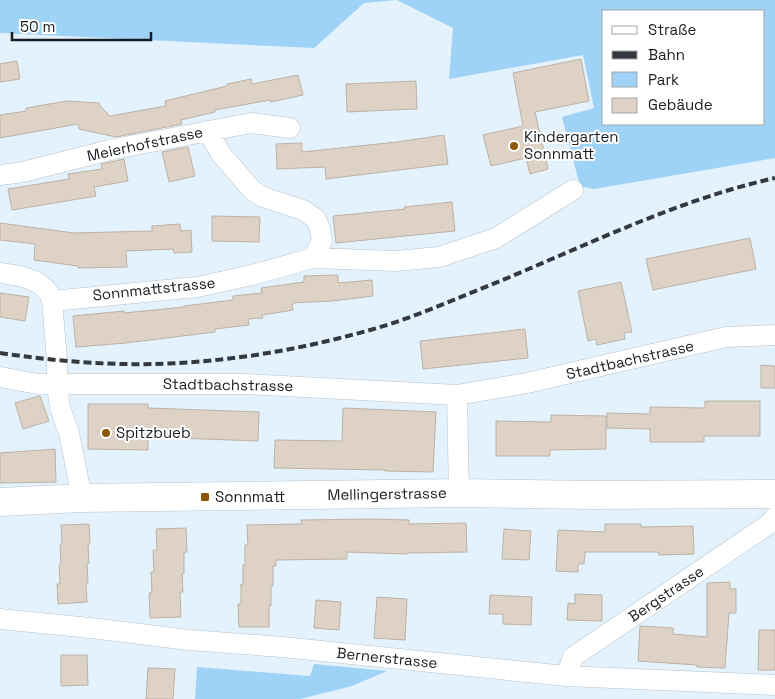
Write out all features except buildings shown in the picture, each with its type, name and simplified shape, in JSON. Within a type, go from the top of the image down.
[{"type":"main road","name":"Mellingerstrasse","points":[[0,502],[82,498],[459,492],[595,495],[775,494]]},
{"type":"street","name":"Meierhofstrasse","points":[[0,175],[23,172],[114,149],[251,123],[290,128]]},
{"type":"street","points":[[208,131],[221,154],[252,190],[264,197],[303,210],[316,219],[322,241],[313,258]]},
{"type":"street","name":"Sonnmattstrasse","points":[[52,301],[197,287],[252,275],[313,258],[396,261],[439,257],[496,238],[573,190]]},
{"type":"street","points":[[0,273],[17,275],[38,283],[48,292],[52,301],[60,408],[69,433],[82,498]]},
{"type":"street","name":"Stadtbachstrasse","points":[[0,377],[38,384],[57,385],[246,384],[457,395],[527,383],[726,337],[775,335]]},
{"type":"street","points":[[457,395],[459,492]]},
{"type":"street","name":"Bergstrasse","points":[[566,676],[572,657],[769,524],[775,517]]},
{"type":"street","name":"Bernerstrasse","points":[[0,620],[566,676],[775,684]]},
{"type":"green space","points":[[0,0],[397,0],[364,3],[314,48],[0,33]]},
{"type":"green space","points":[[397,0],[775,0],[775,158],[594,189],[580,186],[562,117],[594,108],[583,55],[449,79],[453,28]]},
{"type":"green space","points":[[314,664],[387,671],[352,686],[300,699],[195,699],[197,667],[310,676]]},
{"type":"railway","points":[[0,353],[76,362],[121,364],[186,363],[250,356],[346,337],[435,308],[658,215],[735,188],[775,178]]},
{"type":"place","name":"Kindergarten Sonnmatt","points":[[514,146]]},
{"type":"place","name":"Spitzbueb","points":[[106,433]]},
{"type":"place","name":"Sonnmatt","points":[[205,497]]}]
